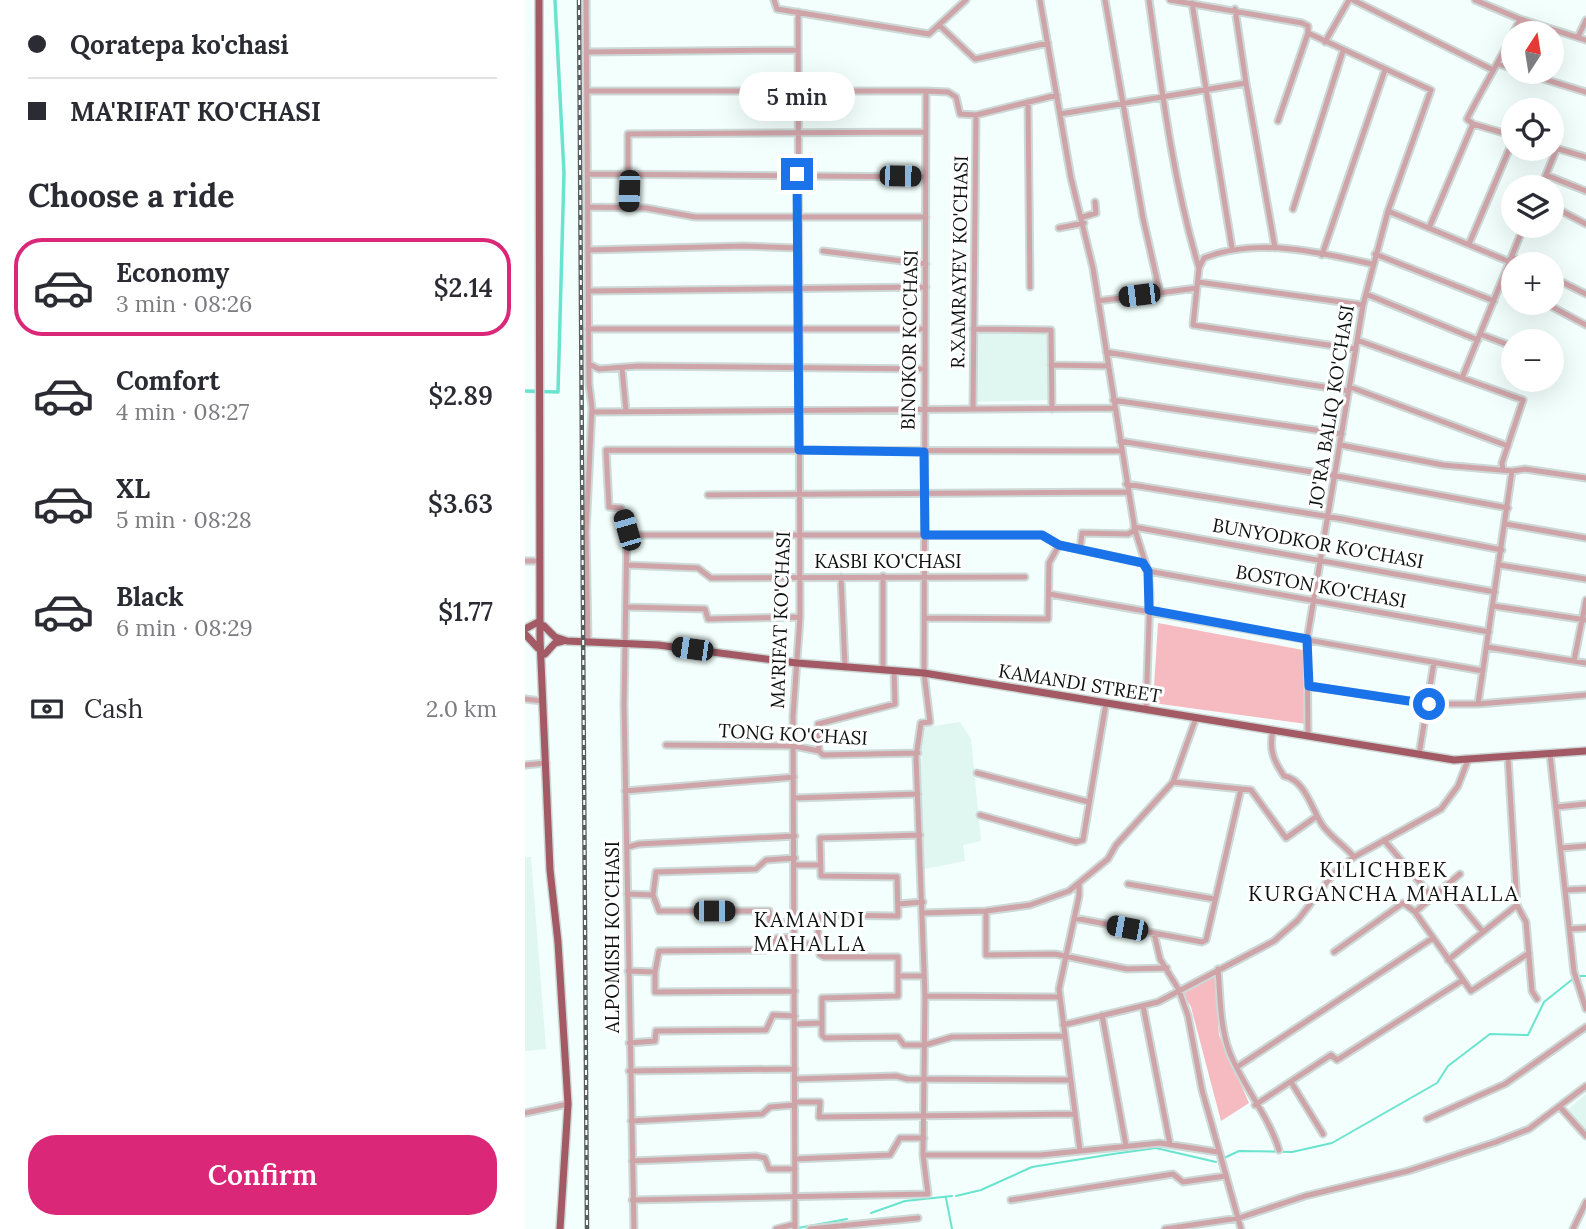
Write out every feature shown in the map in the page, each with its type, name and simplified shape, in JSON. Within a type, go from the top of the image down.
[{"type":"main road","points":[[539,0],[541,558],[552,874]]},
{"type":"main road","points":[[542,624],[525,631],[543,653],[542,701],[568,1104],[560,1229]]},
{"type":"main road","name":"KAMANDI STREET","points":[[542,624],[555,637],[567,640],[673,647],[797,663],[924,673],[1419,755],[1468,760],[1586,751]]},
{"type":"main road","points":[[543,653],[555,643],[567,640]]},
{"type":"street","points":[[586,0],[589,364],[592,412],[586,532],[589,643]]},
{"type":"street","points":[[774,0],[777,9],[929,34],[966,0]]},
{"type":"street","points":[[1040,0],[1072,178],[1084,220],[1134,528],[1143,563],[1148,571],[1146,710]]},
{"type":"street","points":[[1105,0],[1160,293]]},
{"type":"street","points":[[1149,0],[1187,234],[1199,268]]},
{"type":"street","points":[[1170,0],[1235,9],[1308,26],[1308,33],[1278,121]]},
{"type":"street","points":[[1325,42],[1351,0],[1493,70]]},
{"type":"street","points":[[1475,0],[1520,19],[1586,40]]},
{"type":"street","points":[[1192,4],[1232,248]]},
{"type":"street","points":[[1235,9],[1275,248]]},
{"type":"street","name":"MA'RIFAT KO'CHASI","points":[[795,1226],[794,746],[800,617],[798,12]]},
{"type":"street","points":[[1501,133],[1473,124],[1467,119],[1493,70],[1499,64],[1520,19]]},
{"type":"street","points":[[1578,37],[1586,20]]},
{"type":"street","points":[[939,24],[975,59],[1048,43]]},
{"type":"street","points":[[1308,33],[1385,70],[1322,256]]},
{"type":"street","points":[[586,52],[797,50]]},
{"type":"street","points":[[1293,209],[1343,51]]},
{"type":"street","name":"JO'RA BALIQ KO'CHASI","points":[[1308,736],[1307,639],[1341,446],[1356,340],[1375,254],[1431,90],[1385,70]]},
{"type":"street","points":[[1060,114],[1246,83]]},
{"type":"street","points":[[1560,84],[1586,92]]},
{"type":"street","name":"BINOKOR KO'CHASI","points":[[918,753],[920,726],[930,722],[924,673],[926,91]]},
{"type":"street","points":[[587,92],[948,92],[956,97],[960,114],[976,116],[1057,95]]},
{"type":"street","points":[[1028,102],[1030,287]]},
{"type":"street","name":"R.XAMRAYEV KO'CHASI","points":[[973,410],[976,116]]},
{"type":"street","points":[[1429,228],[1473,124]]},
{"type":"street","points":[[628,207],[628,134],[925,132]]},
{"type":"street","points":[[1564,150],[1586,157]]},
{"type":"street","points":[[1469,244],[1504,161]]},
{"type":"street","points":[[1546,175],[1550,161]]},
{"type":"street","points":[[588,174],[926,177]]},
{"type":"street","points":[[1564,182],[1586,191]]},
{"type":"street","points":[[1059,228],[1096,213],[1095,202]]},
{"type":"street","points":[[589,207],[628,207],[695,218],[926,217]]},
{"type":"street","points":[[1388,211],[1501,255]]},
{"type":"street","points":[[1564,212],[1586,224]]},
{"type":"street","points":[[588,250],[743,246],[797,248]]},
{"type":"street","points":[[1355,349],[1193,325],[1199,268],[1204,258],[1232,248],[1275,248],[1372,264]]},
{"type":"street","points":[[823,251],[926,264]]},
{"type":"street","points":[[1375,254],[1494,301]]},
{"type":"street","points":[[1564,283],[1586,294]]},
{"type":"street","points":[[1462,378],[1501,284]]},
{"type":"street","points":[[1098,300],[1160,293],[1197,285],[1363,305]]},
{"type":"street","points":[[588,291],[926,287]]},
{"type":"street","points":[[1366,294],[1501,343]]},
{"type":"street","points":[[1564,313],[1586,325]]},
{"type":"street","points":[[589,329],[925,329]]},
{"type":"street","points":[[973,330],[1051,330],[1052,409]]},
{"type":"street","points":[[1356,340],[1523,400],[1502,463],[1503,470]]},
{"type":"street","points":[[1106,352],[1350,389],[1508,446]]},
{"type":"street","points":[[589,364],[599,369],[925,369]]},
{"type":"street","points":[[1051,365],[1108,366]]},
{"type":"street","points":[[622,368],[626,411]]},
{"type":"street","points":[[1114,400],[1342,434]]},
{"type":"street","points":[[592,412],[1115,408]]},
{"type":"street","points":[[1120,441],[1336,476],[1508,508]]},
{"type":"street","points":[[1341,446],[1443,465],[1513,471],[1525,469],[1586,478]]},
{"type":"street","points":[[1121,451],[606,450],[608,507],[621,508],[627,535],[1042,535],[1059,545],[1143,563]]},
{"type":"street","points":[[1478,704],[1513,471]]},
{"type":"street","points":[[1126,484],[1329,517],[1502,551]]},
{"type":"street","points":[[708,495],[1128,492]]},
{"type":"street","points":[[1506,524],[1586,538]]},
{"type":"street","name":"BUNYODKOR KO'CHASI","points":[[1080,550],[1082,533],[1128,534],[1134,528],[1322,558],[1495,592]]},
{"type":"street","name":"ALPOMISH KO'CHASI","points":[[627,535],[624,644],[625,791],[634,1229]]},
{"type":"street","points":[[925,618],[1048,619],[1049,563],[1059,545]]},
{"type":"street","points":[[525,561],[541,558]]},
{"type":"street","name":"KASBI KO'CHASI","points":[[627,565],[698,568],[711,578],[1025,577]]},
{"type":"street","points":[[1500,565],[1586,579]]},
{"type":"street","name":"BOSTON KO'CHASI","points":[[1148,571],[1489,632]]},
{"type":"street","points":[[883,576],[883,669]]},
{"type":"street","points":[[842,577],[845,667]]},
{"type":"street","points":[[1049,594],[1483,671]]},
{"type":"street","points":[[1574,661],[1586,600]]},
{"type":"street","points":[[1494,606],[1584,619]]},
{"type":"street","points":[[627,607],[705,609],[708,620],[800,617]]},
{"type":"street","points":[[1487,647],[1586,663]]},
{"type":"street","points":[[1419,755],[1434,662]]},
{"type":"street","points":[[820,751],[818,724],[895,704],[894,670]]},
{"type":"street","points":[[1309,686],[1429,704],[1478,704],[1586,695]]},
{"type":"street","points":[[525,699],[542,701]]},
{"type":"street","points":[[980,814],[1076,842],[1083,840],[1106,703]]},
{"type":"street","points":[[923,913],[986,911],[1030,905],[1069,891],[1108,859],[1116,845],[1173,782],[1196,718]]},
{"type":"street","points":[[1273,730],[1270,745],[1274,762],[1284,776],[1290,777],[1306,793],[1324,827],[1354,858]]},
{"type":"street","name":"TONG KO'CHASI","points":[[666,745],[794,746],[820,751],[823,755],[918,753]]},
{"type":"street","points":[[632,1200],[927,1194],[923,1155],[925,996],[918,753]]},
{"type":"street","points":[[1551,754],[1574,972],[1586,1009]]},
{"type":"street","points":[[1508,758],[1517,905],[1526,922],[1532,991],[1537,999]]},
{"type":"street","points":[[1063,1025],[1143,1006],[1274,941],[1290,927],[1334,873],[1384,840],[1441,809],[1458,786],[1468,760]]},
{"type":"street","points":[[525,765],[546,763]]},
{"type":"street","points":[[977,773],[1089,802]]},
{"type":"street","points":[[625,791],[794,777]]},
{"type":"street","points":[[1173,782],[1251,790],[1286,838],[1317,816]]},
{"type":"street","points":[[1074,918],[1202,942],[1206,940],[1241,789]]},
{"type":"street","points":[[794,798],[918,794]]},
{"type":"street","points":[[1557,807],[1586,804]]},
{"type":"street","points":[[920,835],[820,838],[821,876],[897,877],[898,904],[898,916],[822,915],[819,919],[818,943],[820,954],[824,957],[898,957],[898,996],[823,998],[820,1023],[825,1038],[898,1037],[904,1045],[925,1045],[952,1037],[1063,1036]]},
{"type":"street","points":[[628,847],[639,844],[795,836]]},
{"type":"street","points":[[1384,840],[1432,897]]},
{"type":"street","points":[[1561,848],[1586,846]]},
{"type":"street","points":[[795,858],[766,860],[756,869],[656,872],[653,895],[659,911],[769,911],[770,923],[795,922]]},
{"type":"street","points":[[795,865],[819,865]]},
{"type":"street","points":[[1415,912],[1460,874]]},
{"type":"street","points":[[1079,883],[1060,997],[1080,1151]]},
{"type":"street","points":[[1128,884],[1214,899]]},
{"type":"street","points":[[1445,886],[1483,932]]},
{"type":"street","points":[[1566,890],[1586,889]]},
{"type":"street","points":[[627,894],[653,895]]},
{"type":"street","points":[[898,904],[923,902]]},
{"type":"street","points":[[1333,952],[1403,902],[1415,912],[1471,991],[1529,953]]},
{"type":"street","points":[[1448,960],[1517,905]]},
{"type":"street","points":[[986,911],[986,955],[1066,956],[1127,969],[1167,968]]},
{"type":"street","points":[[1570,929],[1586,928]]},
{"type":"street","points":[[1154,933],[1160,959],[1179,990],[1188,1016],[1218,1152],[1241,1229]]},
{"type":"street","points":[[795,991],[655,992],[659,951],[766,950],[777,938],[818,943]]},
{"type":"street","points":[[1237,1067],[1433,938]]},
{"type":"street","points":[[1218,969],[1229,1049],[1255,1105],[1275,1135],[1279,1150]]},
{"type":"street","points":[[628,971],[655,972]]},
{"type":"street","points":[[898,976],[924,976]]},
{"type":"street","points":[[1255,1105],[1331,1055],[1337,1060],[1463,980]]},
{"type":"street","points":[[925,996],[1060,997]]},
{"type":"street","points":[[1143,1006],[1170,1144]]},
{"type":"street","points":[[629,1044],[656,1041],[656,1031],[766,1030],[773,1015],[795,1016]]},
{"type":"street","points":[[1102,1015],[1126,1146]]},
{"type":"street","points":[[795,1024],[820,1023]]},
{"type":"street","points":[[1427,1119],[1506,1084],[1586,1027]]},
{"type":"street","points":[[629,1071],[795,1069]]},
{"type":"street","points":[[795,1079],[896,1076],[924,1079],[1070,1080]]},
{"type":"street","points":[[1290,1082],[1323,1133]]},
{"type":"street","points":[[1165,1229],[1239,1218],[1304,1196],[1408,1171],[1496,1142],[1529,1129],[1586,1086]]},
{"type":"street","points":[[631,1121],[762,1114],[770,1107],[820,1102],[820,1117],[1075,1114]]},
{"type":"street","points":[[525,1112],[568,1104]]},
{"type":"street","points":[[1560,1107],[1586,1136]]},
{"type":"street","points":[[795,1159],[890,1156],[900,1139],[924,1138]]},
{"type":"street","points":[[923,1155],[1040,1155],[1170,1144],[1218,1152]]},
{"type":"street","points":[[632,1161],[756,1156],[765,1158],[769,1169],[795,1169]]},
{"type":"street","points":[[1011,1200],[1173,1174],[1183,1182],[1225,1176]]},
{"type":"street","points":[[1573,1229],[1586,1202]]},
{"type":"street","points":[[810,1229],[918,1218]]},
{"type":"street","points":[[776,1229],[795,1226]]},
{"type":"shaded area","points":[[975,333],[1049,333],[1049,400],[975,402]]},
{"type":"shaded area","points":[[1158,623],[1303,650],[1306,724],[1153,703]]},
{"type":"shaded area","points":[[960,722],[971,739],[981,841],[963,845],[965,861],[924,869],[918,758],[922,758],[921,728]]},
{"type":"shaded area","points":[[525,857],[531,857],[546,1049],[525,1051]]},
{"type":"shaded area","points":[[1215,974],[1219,1035],[1249,1103],[1221,1121],[1191,1007],[1182,992]]},
{"type":"shaded area","points":[[1586,1094],[1586,1131],[1567,1110]]},
{"type":"waterway","points":[[525,391],[558,392],[564,173],[555,0]]},
{"type":"waterway","points":[[1579,976],[1586,976]]},
{"type":"waterway","points":[[1224,1158],[1239,1151],[1292,1152],[1332,1143],[1437,1083],[1448,1066],[1490,1034],[1528,1035],[1544,1002],[1574,978]]},
{"type":"waterway","points":[[956,1196],[981,1190],[1032,1167],[1156,1148],[1216,1162]]},
{"type":"waterway","points":[[871,1213],[905,1201],[952,1196]]},
{"type":"waterway","points":[[946,1198],[952,1229]]},
{"type":"waterway","points":[[798,1228],[847,1219]]},
{"type":"railway","points":[[579,0],[587,1229]]},
{"type":"district","name":"KILICHBEK KURGANCHA MAHALLA","points":[[1384,882]]},
{"type":"district","name":"KAMANDI MAHALLA","points":[[810,932]]},
{"type":"route","points":[[797,174],[799,450],[924,452],[925,535],[1042,535],[1059,545],[1143,563],[1148,571],[1149,610],[1307,639],[1309,686],[1429,704]]}]
